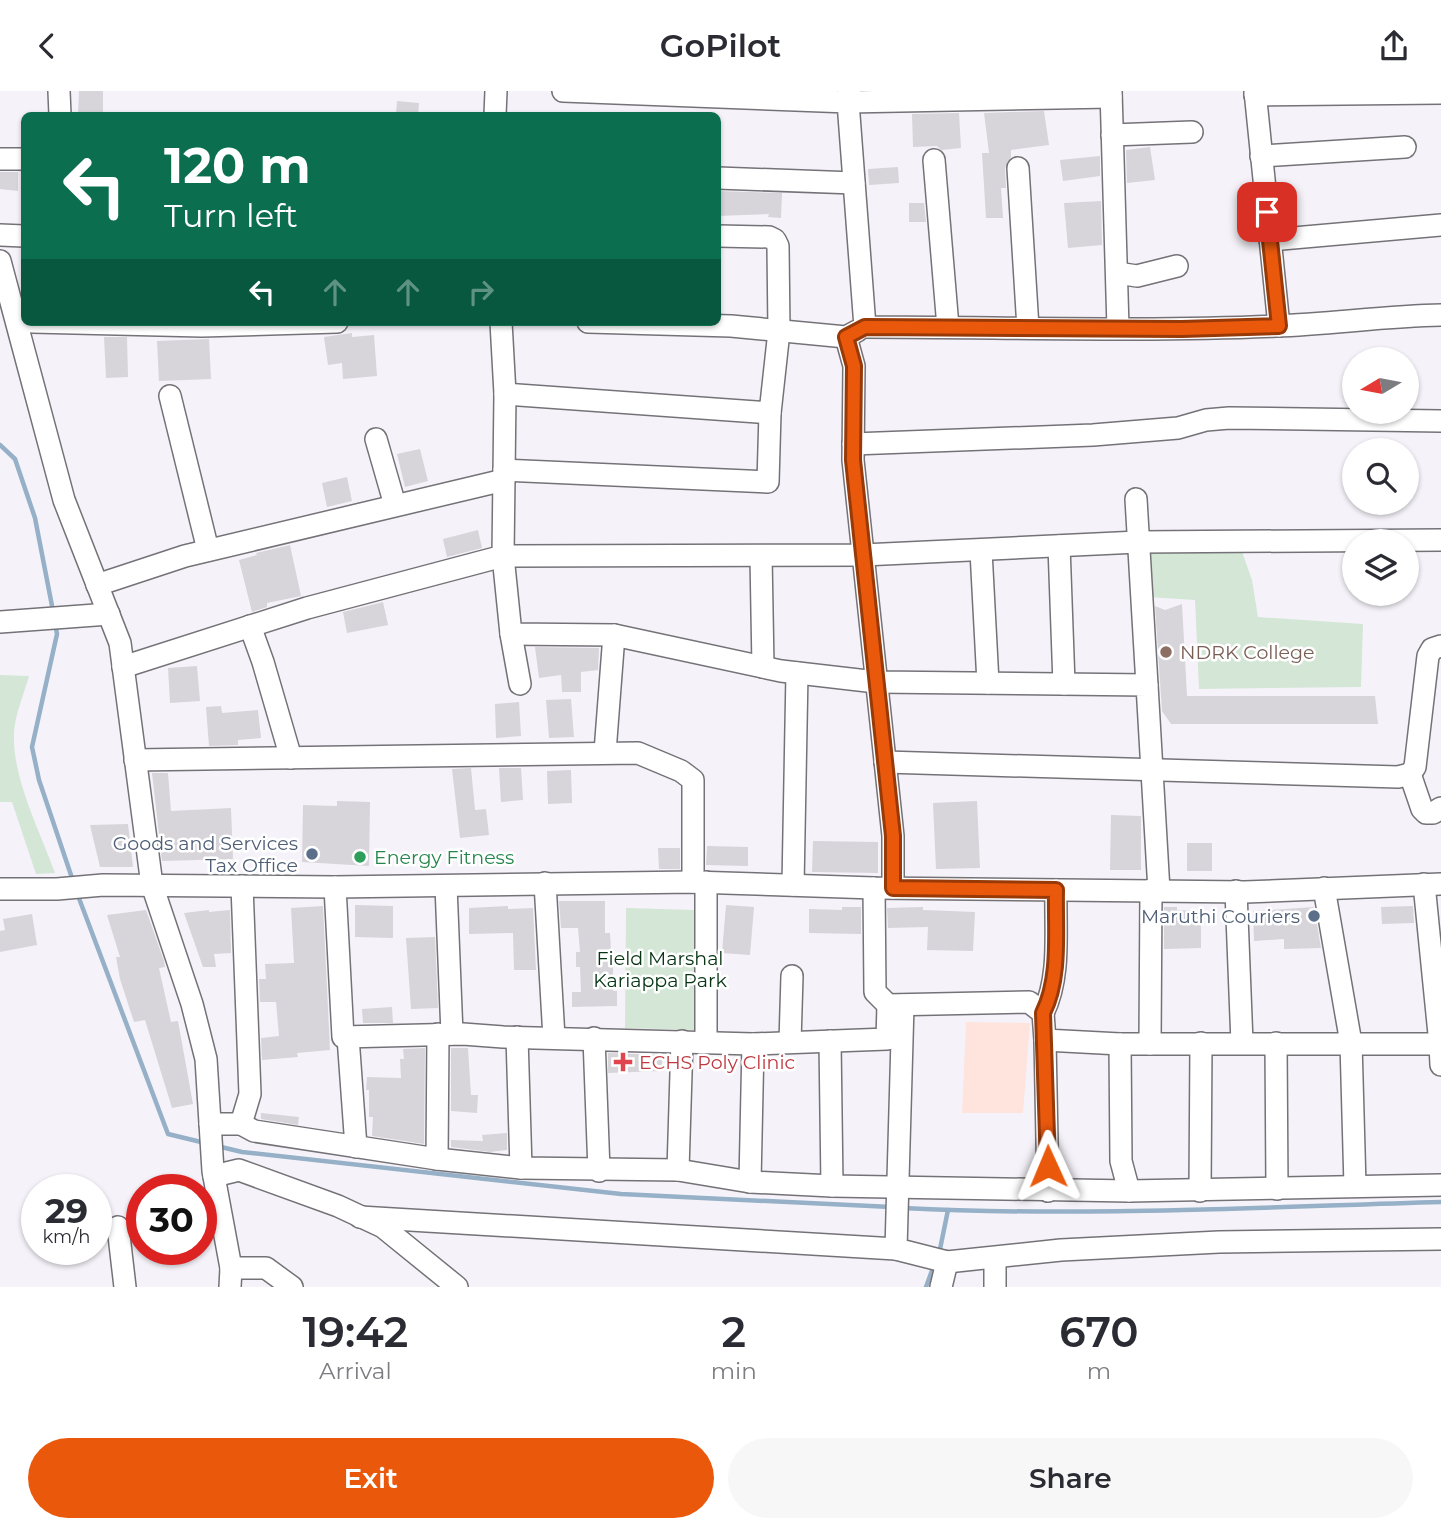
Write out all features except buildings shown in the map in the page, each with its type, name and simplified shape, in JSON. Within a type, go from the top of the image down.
[{"type":"street","points":[[59,91],[60,112]]},
{"type":"street","points":[[495,112],[496,91]]},
{"type":"street","points":[[563,91],[848,96],[1111,94],[1118,328]]},
{"type":"street","points":[[1279,326],[1255,93],[1441,93]]},
{"type":"street","points":[[848,96],[865,327]]},
{"type":"street","points":[[1112,135],[1192,132]]},
{"type":"street","points":[[1261,156],[1405,147]]},
{"type":"street","points":[[0,159],[21,159]]},
{"type":"street","points":[[934,160],[948,327]]},
{"type":"street","points":[[1018,168],[1028,327]]},
{"type":"street","points":[[721,178],[854,183]]},
{"type":"street","points":[[1270,240],[1441,225]]},
{"type":"street","points":[[0,235],[21,236]]},
{"type":"street","points":[[97,585],[208,550],[396,505],[504,475],[768,482],[770,413],[779,331],[778,246],[775,240],[769,237],[721,236]]},
{"type":"street","points":[[0,261],[21,314]]},
{"type":"street","points":[[1117,273],[1138,276],[1177,266]]},
{"type":"street","points":[[721,325],[846,337],[865,327],[1182,329],[1279,326],[1395,316],[1441,315]]},
{"type":"street","points":[[25,326],[64,500],[120,643],[152,885],[192,1004],[206,1059],[214,1173],[231,1277],[266,1268],[292,1287]]},
{"type":"street","points":[[500,326],[505,394],[503,557],[510,634],[520,684]]},
{"type":"street","points":[[846,337],[854,366],[853,444],[893,836],[883,888],[875,992],[896,1005],[1029,1002],[1043,1013]]},
{"type":"street","points":[[505,394],[770,413]]},
{"type":"street","points":[[170,396],[208,550]]},
{"type":"street","points":[[853,444],[1093,435],[1178,428],[1206,420],[1229,418],[1441,421]]},
{"type":"street","points":[[376,439],[396,505]]},
{"type":"street","points":[[1136,499],[1152,768],[1155,890],[1150,1044]]},
{"type":"street","points":[[123,667],[307,608],[503,557],[863,555],[1138,542],[1441,540]]},
{"type":"street","points":[[1059,546],[1064,684]]},
{"type":"street","points":[[981,551],[988,683]]},
{"type":"street","points":[[761,556],[763,667]]},
{"type":"street","points":[[0,622],[109,614]]},
{"type":"street","points":[[250,626],[290,758]]},
{"type":"street","points":[[510,634],[614,635],[763,667],[876,682],[1147,685]]},
{"type":"street","points":[[605,752],[614,635]]},
{"type":"street","points":[[885,762],[1398,777],[1410,774],[1415,767],[1428,656],[1432,649],[1441,646]]},
{"type":"street","points":[[793,885],[797,673]]},
{"type":"street","points":[[135,760],[605,752],[638,753],[681,771],[693,780],[706,1042]]},
{"type":"street","points":[[1410,774],[1422,809],[1426,813],[1433,813],[1441,808]]},
{"type":"street","points":[[0,889],[57,889],[103,885],[335,887],[700,882],[883,888],[1236,891],[1432,884],[1441,1065]]},
{"type":"street","points":[[545,883],[554,1038]]},
{"type":"street","points":[[241,1124],[250,1094],[242,885]]},
{"type":"street","points":[[437,1159],[445,1034],[446,886]]},
{"type":"street","points":[[335,887],[343,1037],[445,1034],[753,1044],[887,1038],[896,1005]]},
{"type":"street","points":[[1324,888],[1351,1043],[1355,1186]]},
{"type":"street","points":[[1048,1191],[1043,1013],[1051,997],[1054,980],[1056,890]]},
{"type":"street","points":[[1236,891],[1242,1043]]},
{"type":"street","points":[[790,1042],[792,976]]},
{"type":"street","points":[[896,1005],[896,1249]]},
{"type":"street","points":[[348,1037],[356,1147]]},
{"type":"street","points":[[517,1037],[522,1168]]},
{"type":"street","points":[[594,1038],[599,1171]]},
{"type":"street","points":[[1045,1040],[1120,1044],[1440,1044]]},
{"type":"street","points":[[678,1170],[682,1041]]},
{"type":"street","points":[[830,1041],[832,1186]]},
{"type":"street","points":[[1200,1191],[1201,1043]]},
{"type":"street","points":[[1276,1043],[1278,1189]]},
{"type":"street","points":[[750,1182],[753,1044]]},
{"type":"street","points":[[1120,1044],[1121,1161],[1129,1191]]},
{"type":"street","points":[[210,1126],[241,1124],[254,1131],[437,1159],[522,1168],[678,1170],[750,1182],[832,1186],[898,1201],[1048,1191],[1200,1191],[1441,1185]]},
{"type":"street","points":[[214,1173],[239,1170],[306,1193],[383,1227],[457,1287]]},
{"type":"street","points":[[360,1217],[896,1249],[940,1260],[995,1258],[1061,1250],[1219,1242],[1441,1239]]},
{"type":"street","points":[[118,1227],[125,1287]]},
{"type":"street","points":[[995,1258],[995,1287]]},
{"type":"street","points":[[940,1260],[941,1287]]},
{"type":"shaded area","points":[[966,1022],[1030,1023],[1023,1113],[962,1113]]},
{"type":"green space","points":[[1239,543],[1252,580],[1258,617],[1363,624],[1361,687],[1199,689],[1195,600],[1148,597],[1144,547]]},
{"type":"green space","points":[[0,675],[29,676],[14,733],[17,768],[55,873],[36,874],[12,802],[0,802]]},
{"type":"green space","name":"Field Marshal Kariappa Park","points":[[626,908],[695,910],[694,1030],[625,1028]]},
{"type":"waterway","points":[[0,445],[15,459],[35,518],[53,611]]},
{"type":"waterway","points":[[55,623],[57,634],[32,747],[39,780],[73,881]]},
{"type":"waterway","points":[[77,893],[168,1134],[205,1143]]},
{"type":"waterway","points":[[217,1146],[242,1152],[621,1194],[891,1207]]},
{"type":"waterway","points":[[903,1208],[1037,1212],[1441,1202]]},
{"type":"waterway","points":[[939,1254],[948,1210]]},
{"type":"waterway","points":[[926,1287],[934,1265]]},
{"type":"place","name":"NDRK College","points":[[1166,652]]},
{"type":"place","name":"Goods and Services Tax Office","points":[[312,854]]},
{"type":"place","name":"Energy Fitness","points":[[360,857]]},
{"type":"place","name":"Maruthi Couriers","points":[[1314,916]]},
{"type":"place","name":"ECHS Poly Clinic","points":[[623,1062]]},
{"type":"route","points":[[1048,1166],[1043,1013],[1051,997],[1054,980],[1056,890],[893,888],[893,836],[853,460],[854,366],[846,337],[865,327],[1182,329],[1279,326],[1267,212]]}]
